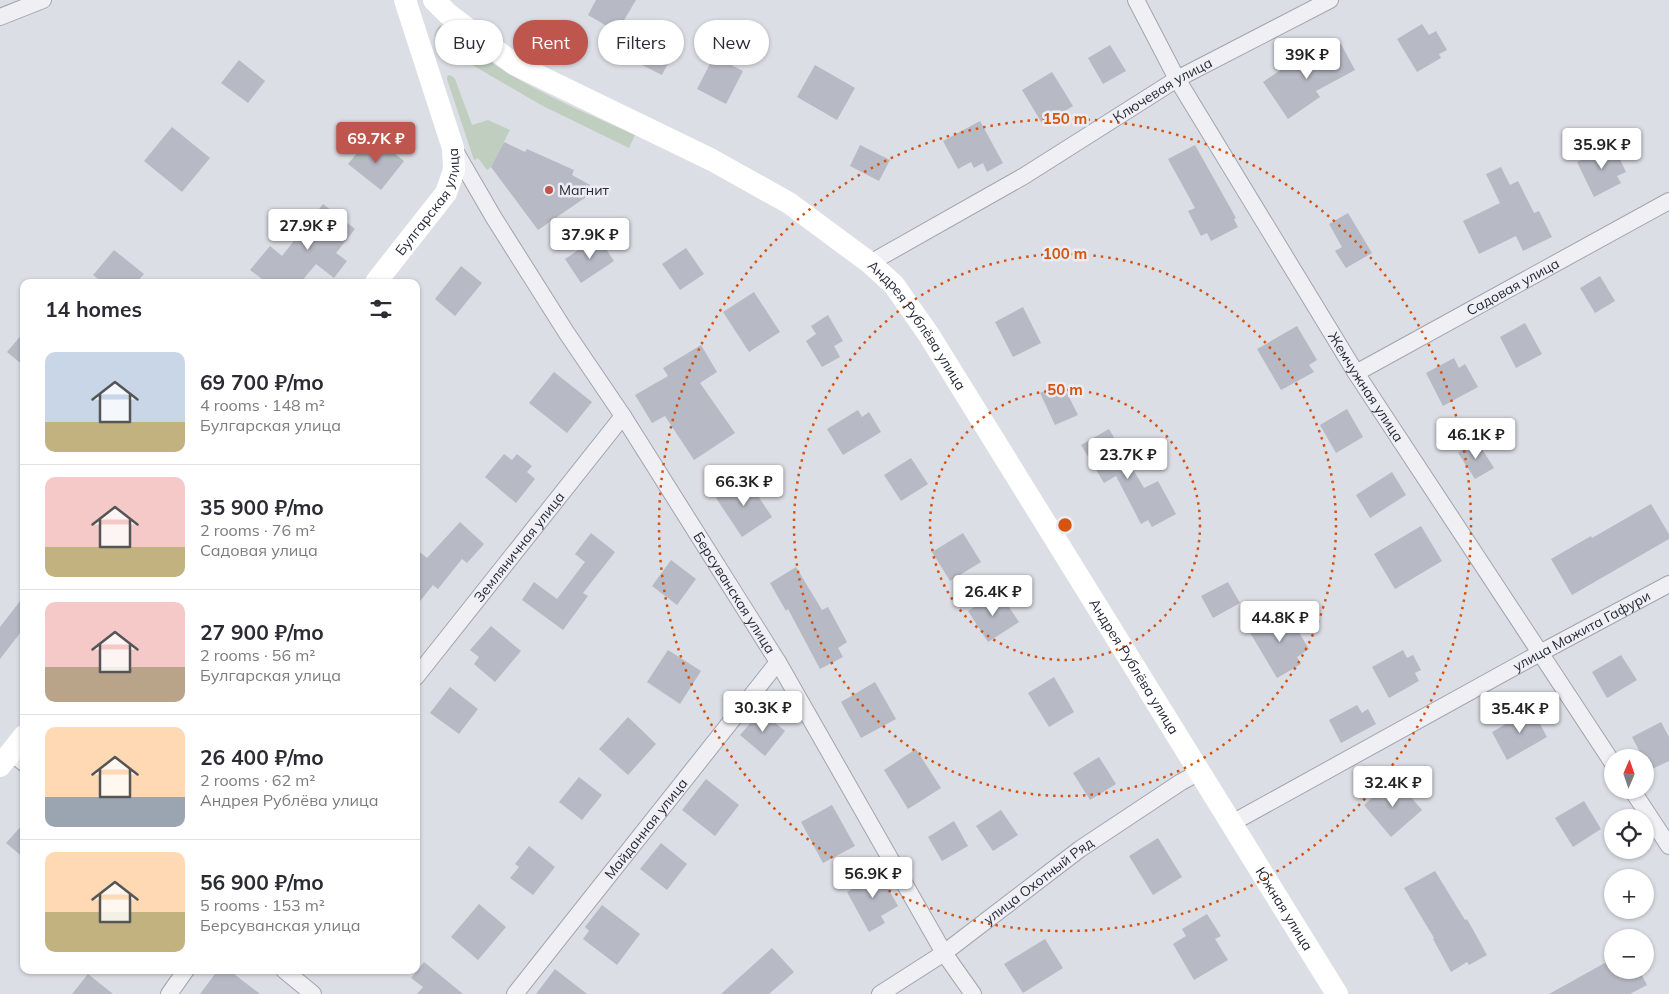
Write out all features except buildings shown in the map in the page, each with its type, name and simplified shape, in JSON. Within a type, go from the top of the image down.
[{"type":"street","points":[[0,17],[43,0]]},
{"type":"street","name":"Булгарская улица","points":[[378,279],[446,193],[454,170],[453,148],[416,39],[405,0]]},
{"type":"street","name":"Андрея Рублёва улица","points":[[434,0],[448,14],[514,64],[721,164],[789,203],[870,263],[894,285],[929,335],[1232,824]]},
{"type":"street","name":"Жемчужная улица","points":[[1136,0],[1177,79],[1356,373],[1604,750]]},
{"type":"street","name":"Ключевая улица","points":[[870,263],[1024,176],[1177,79],[1330,0]]},
{"type":"street","name":"Берсуванская улица","points":[[453,148],[494,218],[566,332],[623,416],[778,662],[944,953],[973,994]]},
{"type":"street","name":"Садовая улица","points":[[1356,373],[1669,201]]},
{"type":"street","name":"Земляничная улица","points":[[420,672],[623,416]]},
{"type":"street","name":"улица Мажита Гафури","points":[[1232,824],[1540,653],[1669,584]]},
{"type":"street","name":"Майданная улица","points":[[515,994],[778,662]]},
{"type":"street","name":"улица Охотный Ряд","points":[[880,994],[944,953],[1080,849],[1181,782],[1200,772]]},
{"type":"street","points":[[1638,799],[1669,846]]},
{"type":"street","name":"Южная улица","points":[[1232,824],[1337,994]]},
{"type":"street","points":[[169,994],[183,974]]},
{"type":"street","points":[[289,974],[313,994]]},
{"type":"green space","points":[[473,65],[496,65],[568,105],[635,135],[629,148],[541,105]]},
{"type":"green space","points":[[448,75],[455,79],[472,125],[488,120],[510,130],[491,167],[487,170],[478,158],[474,160],[447,79]]},
{"type":"place","name":"Магнит","points":[[549,190]]}]
